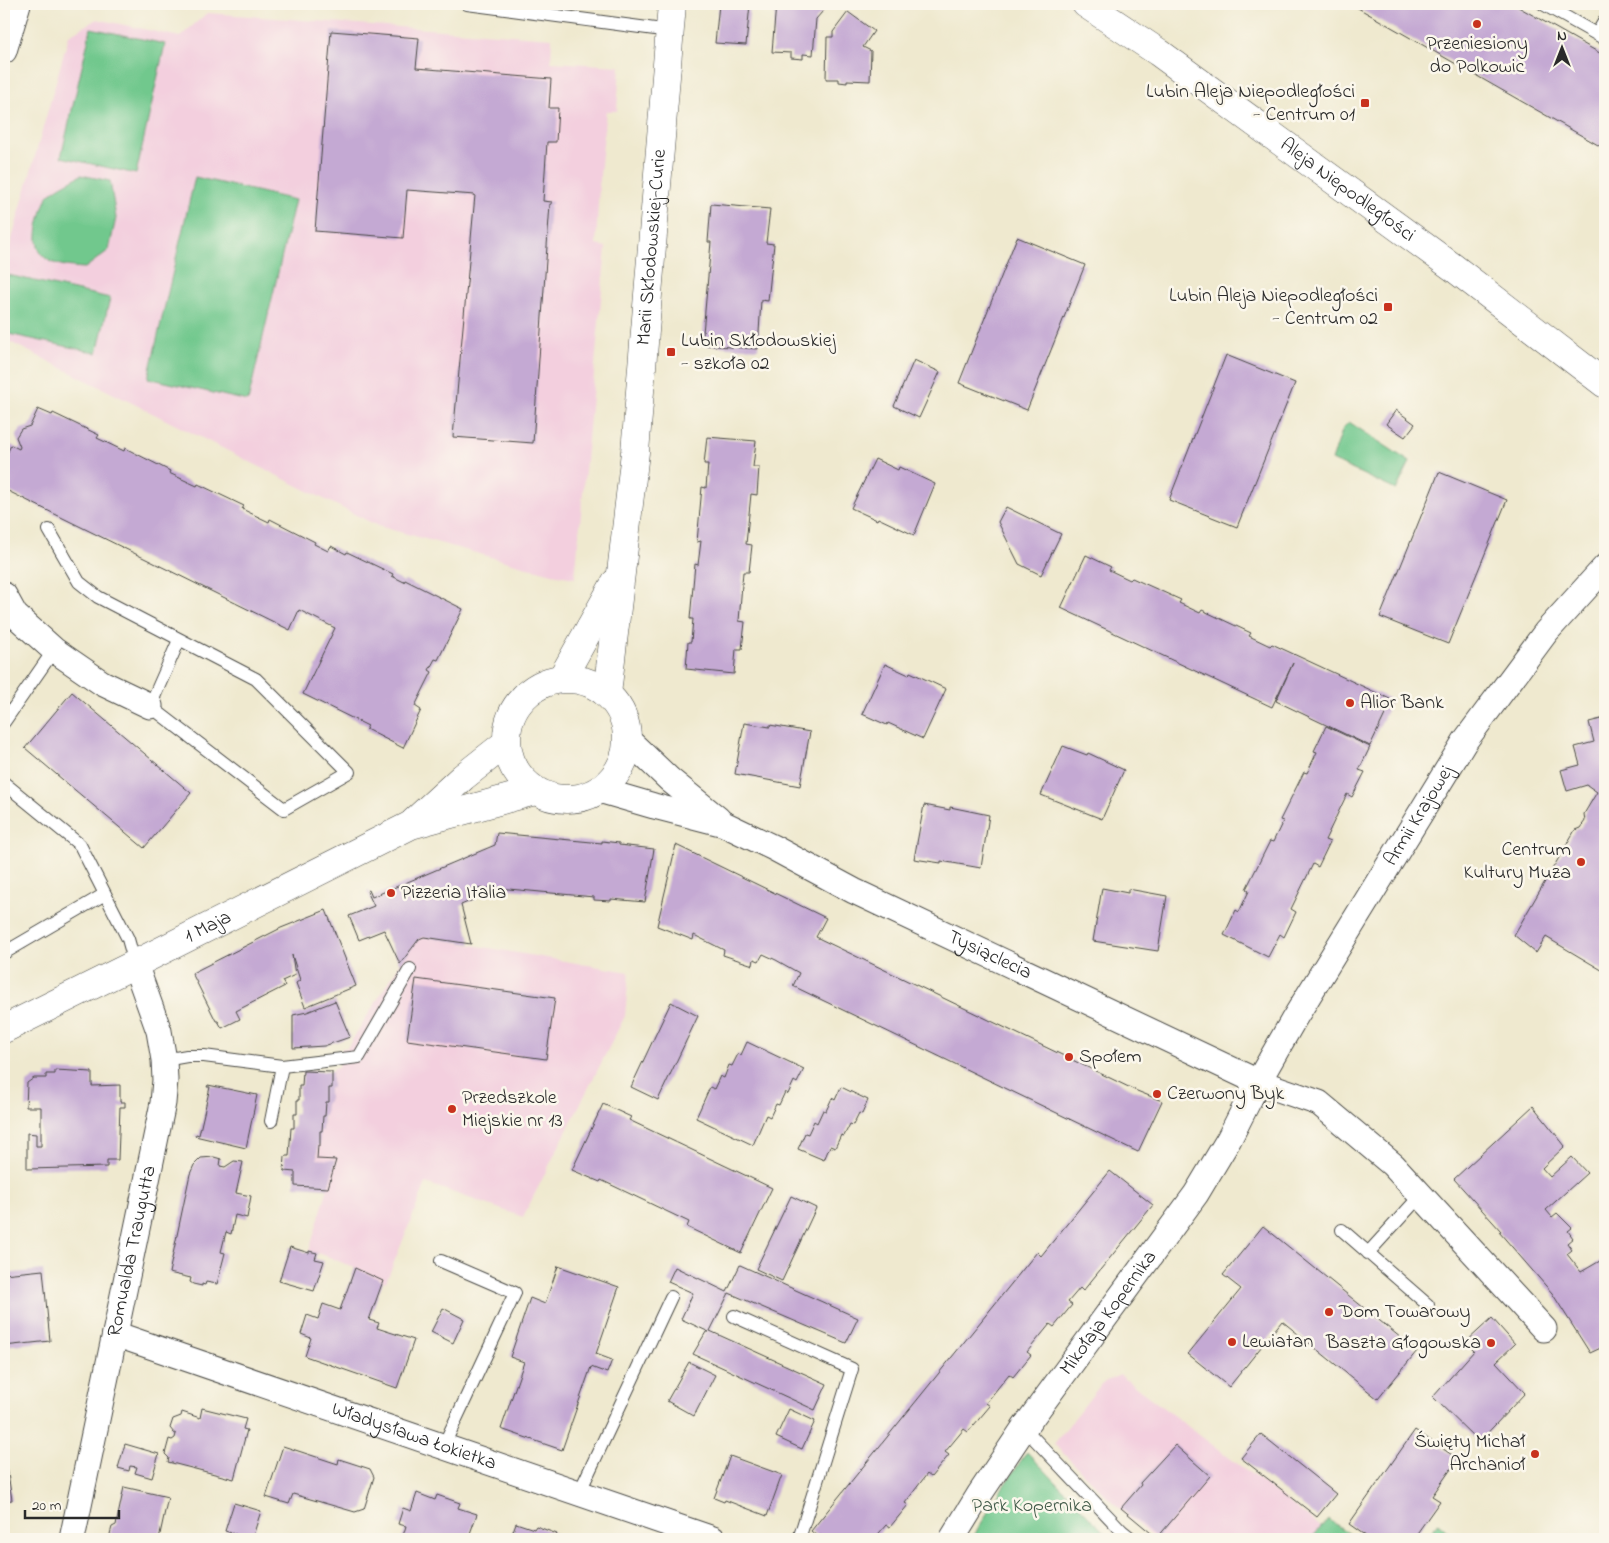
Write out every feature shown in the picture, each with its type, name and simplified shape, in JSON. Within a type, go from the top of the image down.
[{"type":"street","points":[[4,51],[18,4]]},
{"type":"street","name":"Marii Skłodowskiej-Curie","points":[[607,694],[631,492],[672,4]]},
{"type":"street","name":"Aleja Niepodległości","points":[[1086,4],[1158,52],[1415,240],[1605,384]]},
{"type":"street","name":"Armii Krajowej","points":[[1258,1082],[1294,1019],[1465,742],[1546,632],[1605,567]]},
{"type":"street","points":[[562,678],[622,571]]},
{"type":"street","points":[[4,595],[15,615],[54,650],[102,684],[150,706]]},
{"type":"street","points":[[562,678],[578,679],[594,684],[607,694],[618,706],[622,714],[627,739],[624,759],[614,776],[599,790],[584,797],[567,800],[550,797],[535,791],[520,778],[510,761],[506,742],[508,724],[515,706],[528,692],[543,683],[562,678]]},
{"type":"street","points":[[627,739],[670,780],[724,824]]},
{"type":"street","points":[[411,825],[463,776],[506,742]]},
{"type":"street","points":[[599,790],[724,824]]},
{"type":"street","points":[[411,825],[535,791]]},
{"type":"street","name":"Tysiąclecia","points":[[724,824],[854,890],[1258,1082],[1319,1103],[1393,1165],[1544,1329]]},
{"type":"street","name":"1 Maja","points":[[4,1029],[411,825]]},
{"type":"street","name":"Romualda Traugutta","points":[[72,1539],[162,1103],[165,1080],[164,1060],[155,1019],[135,964]]},
{"type":"street","name":"Mikołaja Kopernika","points":[[952,1539],[1024,1428],[1196,1194],[1229,1139],[1258,1082]]},
{"type":"street","name":"Władysława Łokietka","points":[[115,1334],[713,1539]]},
{"type":"lane","points":[[467,4],[670,31]]},
{"type":"lane","points":[[1543,4],[1601,36],[1605,20]]},
{"type":"lane","points":[[49,530],[80,582],[98,597],[256,679],[349,772],[284,809],[150,706],[179,640]]},
{"type":"lane","points":[[4,722],[54,650]]},
{"type":"lane","points":[[4,783],[80,845],[128,939],[135,964]]},
{"type":"lane","points":[[4,953],[105,894]]},
{"type":"lane","points":[[164,1060],[187,1056],[204,1056],[282,1066],[359,1057],[410,970]]},
{"type":"lane","points":[[271,1121],[282,1066]]},
{"type":"lane","points":[[1368,1253],[1420,1195]]},
{"type":"lane","points":[[1342,1230],[1428,1305]]},
{"type":"lane","points":[[441,1261],[515,1293],[443,1447]]},
{"type":"lane","points":[[579,1493],[671,1297]]},
{"type":"lane","points":[[734,1316],[852,1369],[799,1539]]},
{"type":"lane","points":[[1024,1428],[1132,1539]]},
{"type":"shaded area","points":[[207,13],[552,38],[551,62],[620,66],[617,111],[606,111],[599,186],[596,245],[606,247],[575,578],[552,574],[378,526],[4,339],[4,267],[69,35],[97,19],[180,37]]},
{"type":"shaded area","name":"Przedszkole Miejskie nr 13","points":[[424,937],[629,972],[625,1016],[523,1217],[426,1183],[386,1282],[327,1256],[309,1251],[336,1161],[317,1159],[318,1145],[320,1144],[320,1131],[322,1131],[326,1102],[329,1102],[329,1088],[332,1088],[332,1069],[338,1068],[342,1048],[347,1048],[400,964],[419,939]]},
{"type":"shaded area","points":[[1120,1375],[1321,1527],[1321,1539],[1154,1539],[1108,1498],[1054,1444],[1102,1383]]},
{"type":"green space","points":[[91,28],[165,44],[136,174],[61,157]]},
{"type":"green space","points":[[81,175],[110,181],[116,218],[109,250],[85,268],[52,262],[44,257],[37,242],[40,218],[47,198],[58,188]]},
{"type":"green space","points":[[195,177],[295,200],[248,401],[148,378]]},
{"type":"green space","points":[[8,275],[110,298],[97,353],[4,333],[4,294]]},
{"type":"green space","points":[[1349,422],[1410,462],[1396,490],[1332,460],[1343,428]]},
{"type":"green space","name":"Park Kopernika","points":[[1027,1452],[1113,1539],[972,1539],[1001,1490]]},
{"type":"green space","points":[[1328,1519],[1357,1539],[1311,1539]]},
{"type":"green space","points":[[1438,1523],[1456,1539],[1425,1539]]},
{"type":"building","points":[[719,4],[750,4],[746,45],[715,43]]},
{"type":"building","points":[[776,4],[829,4],[816,19],[813,55],[803,54],[803,59],[791,58],[791,53],[772,52]]},
{"type":"building","points":[[1351,4],[1513,4],[1605,56],[1605,149]]},
{"type":"building","points":[[848,12],[874,31],[863,47],[871,51],[870,81],[847,80],[847,83],[839,82],[839,79],[826,79],[827,37],[833,37],[833,32]]},
{"type":"building","points":[[331,31],[419,38],[416,68],[551,79],[549,108],[558,108],[556,142],[547,142],[543,201],[552,202],[552,204],[550,204],[533,443],[453,437],[475,195],[407,190],[403,238],[315,231]]},
{"type":"building","points":[[711,204],[770,209],[766,243],[774,244],[768,301],[761,300],[758,349],[702,345],[711,242],[708,242]]},
{"type":"building","points":[[1017,237],[1085,265],[1027,410],[959,383]]},
{"type":"building","points":[[1226,355],[1295,383],[1237,527],[1169,500]]},
{"type":"building","points":[[914,360],[940,372],[919,418],[894,406]]},
{"type":"building","points":[[38,409],[52,415],[53,413],[99,435],[97,438],[124,451],[125,448],[170,471],[169,473],[197,486],[198,484],[244,506],[242,509],[269,522],[270,519],[315,542],[314,544],[328,551],[331,546],[346,554],[347,552],[393,574],[392,576],[404,582],[405,580],[463,609],[438,660],[435,659],[429,670],[432,672],[415,706],[421,710],[403,748],[366,729],[368,726],[303,694],[335,628],[299,610],[290,630],[4,489],[4,479],[7,471],[4,469],[4,460],[11,445],[19,449],[16,437],[21,429],[30,426]]},
{"type":"building","points":[[1396,410],[1415,424],[1405,437],[1386,424]]},
{"type":"building","points":[[707,437],[756,441],[753,467],[759,467],[757,495],[751,494],[746,544],[752,545],[749,572],[743,572],[739,621],[745,622],[742,649],[736,649],[734,674],[686,669],[688,642],[691,642],[693,619],[690,619],[695,564],[698,565],[701,541],[697,542],[702,487],[706,488],[708,464],[704,464]]},
{"type":"building","points":[[875,459],[898,470],[899,467],[935,484],[914,535],[851,508]]},
{"type":"building","points":[[1439,472],[1507,500],[1448,644],[1380,617]]},
{"type":"building","points":[[1006,507],[1061,534],[1041,575],[1019,564],[998,522]]},
{"type":"building","points":[[1086,555],[1111,567],[1109,570],[1130,580],[1132,578],[1181,600],[1179,603],[1200,613],[1202,610],[1251,633],[1249,636],[1270,646],[1272,644],[1392,700],[1370,746],[1276,701],[1293,663],[1272,707],[1061,608]]},
{"type":"building","points":[[885,664],[909,675],[910,672],[946,689],[923,739],[888,723],[887,725],[862,714]]},
{"type":"building","points":[[72,692],[191,793],[144,848],[25,748]]},
{"type":"building","name":"Centrum Kultury Muza","points":[[1605,718],[1605,972],[1546,937],[1536,953],[1514,935],[1575,830],[1580,828],[1585,821],[1584,814],[1597,792],[1587,785],[1567,791],[1561,770],[1580,765],[1575,747],[1594,742],[1589,722]]},
{"type":"building","points":[[744,723],[770,727],[770,725],[810,732],[800,786],[735,774]]},
{"type":"building","points":[[1326,726],[1370,747],[1359,770],[1365,772],[1352,797],[1347,794],[1325,840],[1330,842],[1318,867],[1313,864],[1291,909],[1296,912],[1284,937],[1280,934],[1268,957],[1224,935],[1236,910],[1239,912],[1249,891],[1246,889],[1270,841],[1273,842],[1283,821],[1280,820],[1304,772],[1307,773],[1317,752],[1314,751]]},
{"type":"building","points":[[1063,746],[1087,755],[1088,753],[1124,770],[1102,819],[1041,795]]},
{"type":"building","points":[[924,805],[950,810],[950,807],[989,815],[981,868],[941,861],[941,863],[914,859]]},
{"type":"building","points":[[497,833],[602,843],[602,841],[654,849],[645,902],[611,899],[611,901],[594,900],[594,897],[498,888],[498,894],[492,894],[492,888],[471,889],[475,899],[461,905],[471,944],[424,937],[419,939],[400,964],[384,930],[359,940],[349,916],[374,906],[367,891],[369,890],[372,897],[495,845]]},
{"type":"building","points":[[676,845],[826,918],[816,937],[1137,1091],[1162,1101],[1138,1152],[793,986],[799,973],[776,960],[763,954],[759,961],[754,959],[753,965],[723,955],[724,950],[694,935],[693,940],[657,926]]},
{"type":"building","points":[[1102,888],[1128,893],[1128,889],[1167,896],[1158,951],[1093,941]]},
{"type":"building","points":[[326,910],[356,986],[305,1007],[296,983],[300,980],[292,955],[295,975],[282,981],[285,986],[236,1011],[240,1019],[222,1028],[218,1021],[216,1021],[192,973],[281,928]]},
{"type":"building","points":[[416,979],[555,998],[546,1059],[407,1040]]},
{"type":"building","points":[[335,1001],[350,1037],[324,1046],[293,1048],[293,1015],[307,1012]]},
{"type":"building","points":[[671,1002],[698,1016],[658,1100],[631,1087]]},
{"type":"building","points":[[747,1042],[804,1069],[797,1083],[794,1081],[788,1094],[785,1092],[779,1105],[776,1104],[770,1117],[766,1115],[753,1145],[696,1118],[710,1087],[714,1089],[720,1076],[724,1078],[729,1065],[732,1066],[738,1054],[741,1055]]},
{"type":"building","points":[[55,1070],[92,1072],[92,1086],[120,1085],[120,1102],[125,1102],[125,1107],[120,1107],[118,1160],[107,1160],[107,1167],[27,1169],[27,1133],[36,1134],[36,1146],[41,1146],[41,1107],[26,1107],[27,1083],[34,1078],[46,1078],[46,1074],[55,1074]]},
{"type":"building","points":[[303,1071],[332,1072],[332,1088],[329,1088],[329,1102],[326,1102],[325,1116],[323,1116],[317,1159],[336,1160],[328,1188],[295,1186],[295,1172],[284,1171],[285,1156],[289,1156],[291,1128],[294,1128],[294,1114],[297,1114],[297,1100],[299,1100],[299,1086],[302,1086]]},
{"type":"building","points":[[208,1085],[257,1095],[246,1148],[195,1136],[196,1134],[199,1135],[210,1087],[207,1087]]},
{"type":"building","points":[[841,1087],[868,1100],[862,1114],[859,1113],[853,1125],[850,1124],[844,1136],[841,1135],[835,1148],[830,1146],[824,1160],[798,1149],[805,1133],[808,1134],[814,1121],[817,1123],[823,1110],[826,1111],[832,1098],[835,1100]]},
{"type":"building","points":[[603,1104],[631,1117],[629,1120],[772,1188],[741,1253],[687,1227],[689,1222],[601,1180],[600,1182],[572,1170]]},
{"type":"building","points":[[1533,1106],[1565,1146],[1542,1168],[1550,1177],[1572,1157],[1587,1173],[1546,1210],[1552,1217],[1557,1213],[1572,1228],[1568,1231],[1573,1238],[1567,1243],[1572,1250],[1567,1254],[1581,1272],[1605,1258],[1605,1346],[1590,1353],[1552,1293],[1499,1232],[1501,1231],[1454,1179]]},
{"type":"building","points":[[214,1157],[221,1159],[220,1166],[225,1167],[234,1161],[243,1162],[236,1193],[251,1196],[247,1218],[235,1215],[231,1234],[226,1232],[221,1252],[225,1253],[217,1284],[206,1282],[202,1286],[190,1282],[191,1278],[169,1273],[190,1174],[194,1165],[201,1158]]},
{"type":"building","points":[[1110,1171],[1153,1205],[1083,1291],[1080,1288],[1068,1302],[1072,1305],[1054,1327],[1050,1324],[1027,1352],[1031,1355],[1013,1377],[1009,1374],[986,1403],[990,1406],[968,1432],[964,1429],[945,1452],[949,1455],[931,1477],[927,1474],[905,1503],[908,1505],[890,1527],[886,1525],[874,1539],[826,1539],[820,1535],[818,1537],[811,1531],[1037,1252],[1041,1256]]},
{"type":"building","points":[[791,1196],[816,1208],[782,1281],[756,1269]]},
{"type":"building","name":"Dom Towarowy","points":[[1263,1226],[1417,1351],[1378,1399],[1282,1321],[1229,1387],[1188,1354],[1241,1289],[1223,1275]]},
{"type":"building","points":[[290,1247],[309,1253],[309,1251],[317,1253],[315,1259],[324,1261],[314,1291],[279,1281]]},
{"type":"building","points":[[740,1265],[858,1318],[846,1343],[729,1293],[710,1331],[827,1384],[815,1410],[693,1354],[706,1332],[709,1332],[681,1319],[693,1293],[668,1282],[675,1267],[727,1292]]},
{"type":"building","points":[[558,1266],[619,1287],[596,1354],[612,1360],[607,1373],[591,1367],[562,1450],[501,1429],[524,1362],[510,1357],[530,1298],[545,1304]]},
{"type":"building","points":[[355,1268],[383,1281],[369,1320],[379,1323],[377,1328],[414,1340],[397,1388],[305,1356],[311,1338],[301,1334],[307,1315],[318,1319],[323,1304],[340,1310]]},
{"type":"building","points":[[43,1270],[50,1341],[4,1346],[4,1274]]},
{"type":"building","points":[[443,1308],[464,1319],[453,1343],[431,1332]]},
{"type":"building","points":[[1492,1318],[1515,1344],[1496,1362],[1525,1393],[1479,1442],[1433,1397],[1474,1351],[1466,1342]]},
{"type":"building","points":[[689,1362],[715,1375],[694,1416],[667,1401]]},
{"type":"building","points":[[202,1408],[246,1419],[243,1429],[247,1430],[234,1479],[168,1462],[169,1458],[165,1454],[169,1439],[175,1438],[176,1434],[170,1428],[173,1419],[181,1416],[182,1412],[200,1418]]},
{"type":"building","points":[[789,1409],[815,1421],[802,1449],[776,1437]]},
{"type":"building","points":[[1415,1430],[1458,1459],[1432,1496],[1440,1501],[1413,1539],[1370,1539],[1349,1524]]},
{"type":"building","points":[[1261,1434],[1336,1494],[1317,1517],[1241,1458]]},
{"type":"building","points":[[125,1444],[159,1454],[152,1478],[135,1473],[137,1467],[130,1466],[129,1471],[118,1468]]},
{"type":"building","points":[[1175,1445],[1210,1476],[1157,1538],[1121,1508],[1141,1485],[1140,1483]]},
{"type":"building","points":[[283,1446],[338,1464],[339,1459],[370,1469],[374,1477],[364,1509],[355,1512],[293,1494],[289,1504],[266,1497]]},
{"type":"building","points":[[4,1447],[12,1500],[4,1501]]},
{"type":"building","points":[[730,1456],[782,1475],[767,1516],[725,1500],[724,1502],[714,1498]]},
{"type":"building","points":[[124,1487],[168,1497],[159,1539],[133,1539],[125,1537],[114,1539],[110,1534],[112,1527],[116,1525]]},
{"type":"building","points":[[417,1493],[435,1500],[437,1495],[460,1503],[458,1508],[477,1514],[468,1539],[402,1539],[406,1526],[398,1524],[403,1508],[411,1511]]},
{"type":"building","points":[[234,1503],[261,1511],[252,1539],[225,1531]]},
{"type":"building","points":[[516,1523],[534,1529],[536,1526],[557,1534],[556,1536],[563,1539],[510,1539]]},
{"type":"place","name":"Przeniesiony do Polkowic","points":[[1477,24]]},
{"type":"place","name":"Lubin Aleja Niepodległości - Centrum 01","points":[[1365,103]]},
{"type":"place","name":"Lubin Aleja Niepodległości - Centrum 02","points":[[1388,307]]},
{"type":"place","name":"Lubin Skłodowskiej - szkoła 02","points":[[671,352]]},
{"type":"place","name":"Alior Bank","points":[[1350,703]]},
{"type":"place","name":"Centrum Kultury Muza","points":[[1581,862]]},
{"type":"place","name":"Pizzeria Italia","points":[[391,893]]},
{"type":"place","name":"Społem","points":[[1069,1057]]},
{"type":"place","name":"Czerwony Byk","points":[[1157,1094]]},
{"type":"place","name":"Przedszkole Miejskie nr 13","points":[[452,1109]]},
{"type":"place","name":"Dom Towarowy","points":[[1329,1312]]},
{"type":"place","name":"Lewiatan","points":[[1232,1342]]},
{"type":"place","name":"Baszta Głogowska","points":[[1491,1343]]},
{"type":"place","name":"Święty Michał Archanioł","points":[[1535,1454]]}]
